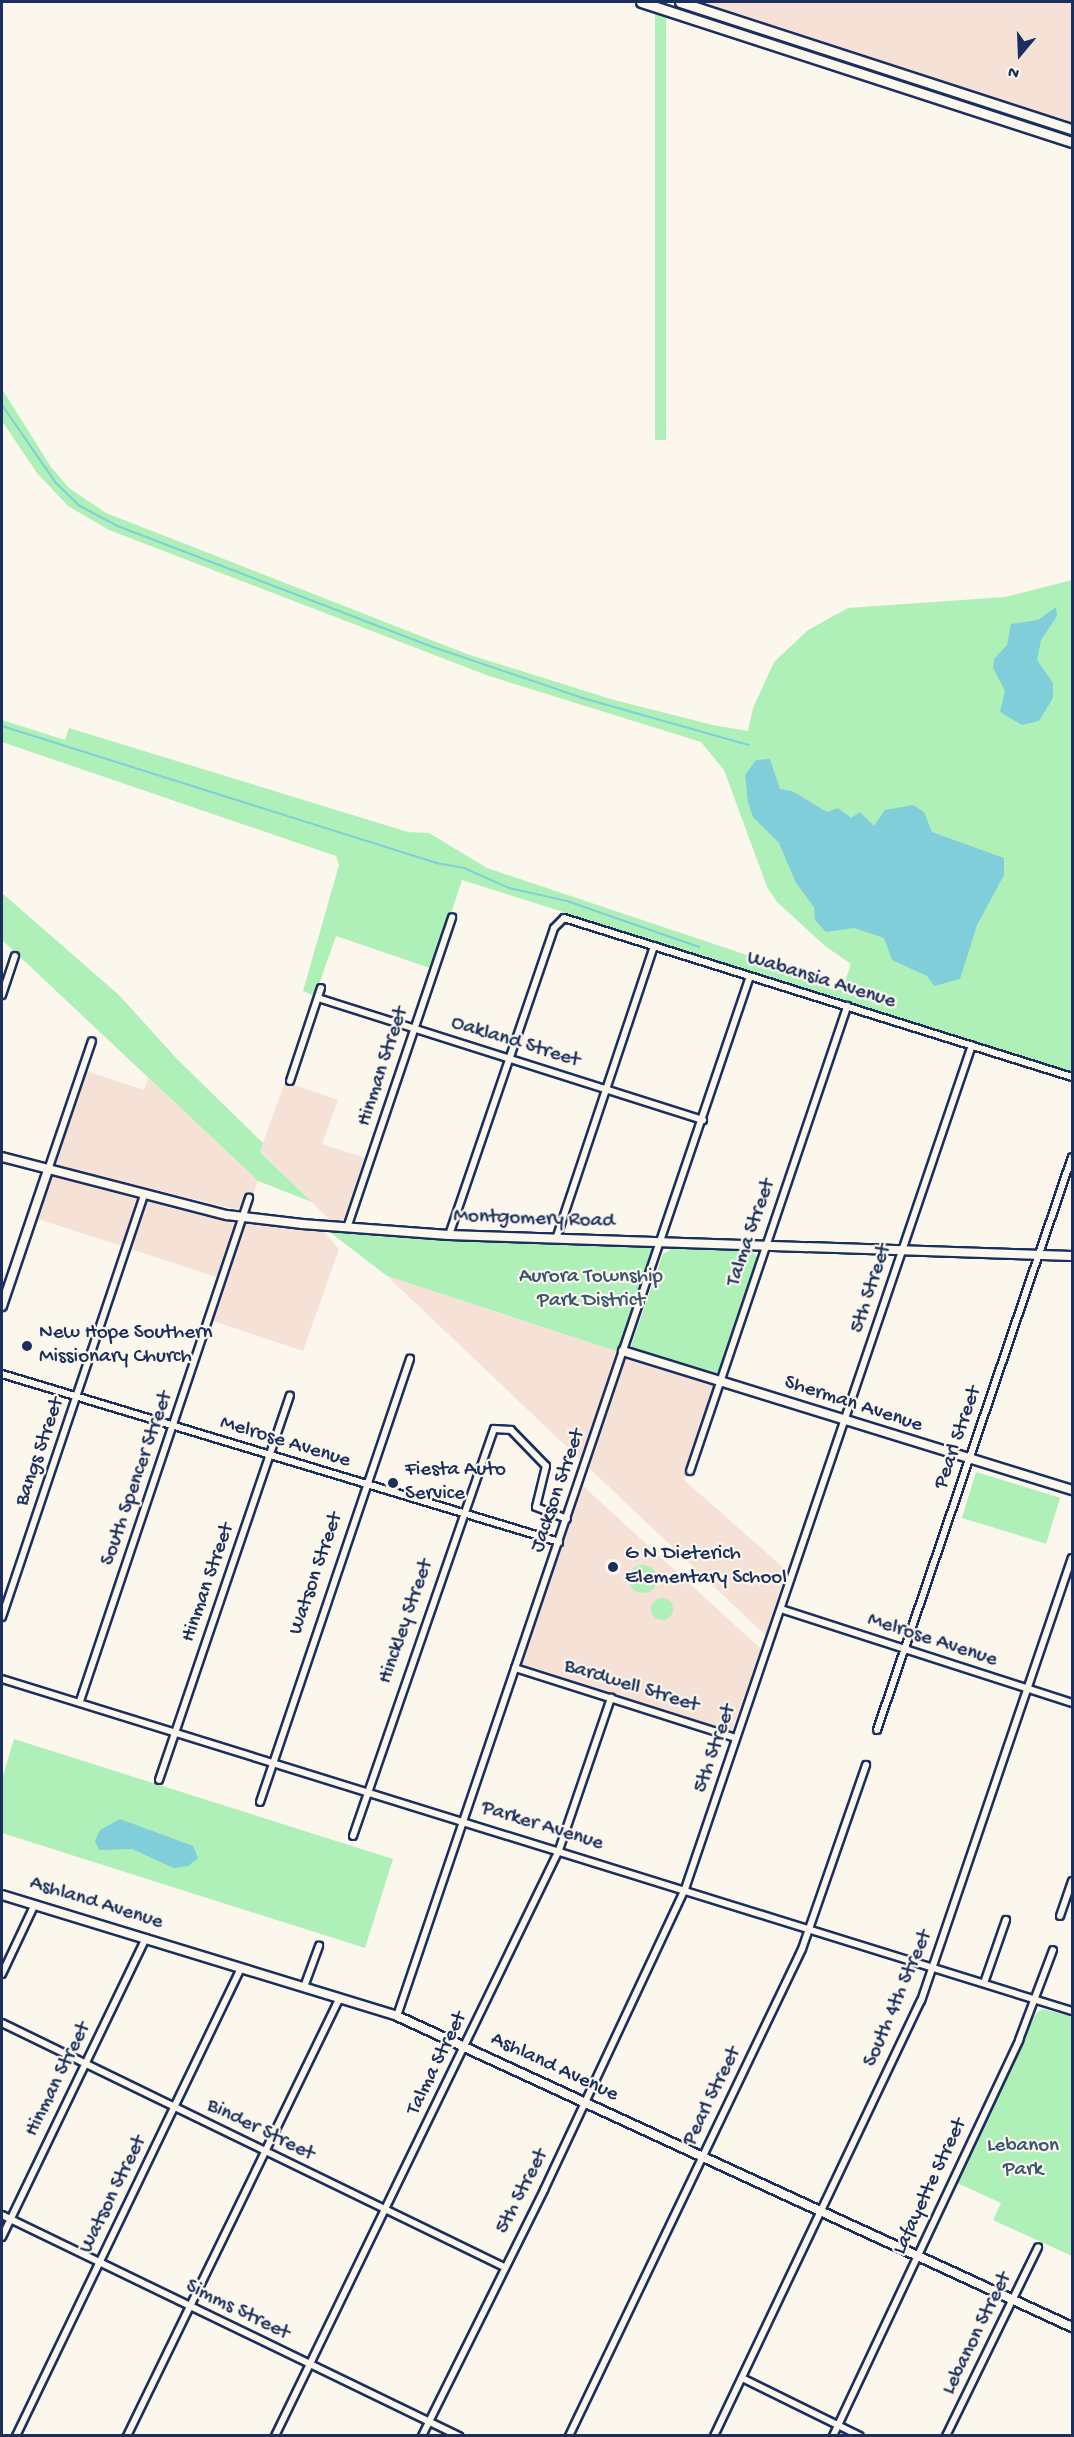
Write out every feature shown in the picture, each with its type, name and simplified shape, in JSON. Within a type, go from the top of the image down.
[{"type":"main road","points":[[641,2],[1072,142]]},
{"type":"main road","points":[[680,2],[1072,129]]},
{"type":"street","name":"Hinman Street","points":[[347,1228],[452,917]]},
{"type":"street","name":"Wabansia Avenue","points":[[511,1059],[559,920],[569,919],[1072,1077]]},
{"type":"street","points":[[556,1239],[654,946]]},
{"type":"street","points":[[2,995],[15,956]]},
{"type":"street","name":"Jackson Street","points":[[397,2016],[623,1351],[662,1243],[750,976]]},
{"type":"street","points":[[290,1081],[321,988]]},
{"type":"street","name":"Oakland Street","points":[[318,998],[703,1120]]},
{"type":"street","name":"Talma Street","points":[[690,1471],[847,1006]]},
{"type":"street","points":[[2,1306],[92,1041]]},
{"type":"street","name":"5th Street","points":[[422,2436],[586,2103],[685,1889],[847,1422],[972,1045]]},
{"type":"street","points":[[449,1235],[511,1059]]},
{"type":"street","name":"Montgomery Road","points":[[2,1157],[144,1196],[243,1218],[347,1228],[449,1235],[1072,1256]]},
{"type":"street","name":"Pearl Street","points":[[877,1730],[1072,1157]]},
{"type":"street","name":"Bangs Street","points":[[2,1617],[144,1196]]},
{"type":"street","name":"South Spencer Street","points":[[80,1701],[249,1198]]},
{"type":"street","name":"Sherman Avenue","points":[[623,1351],[1072,1490]]},
{"type":"street","name":"Watson Street","points":[[260,1802],[410,1359]]},
{"type":"street","name":"Melrose Avenue","points":[[2,1374],[559,1542]]},
{"type":"street","name":"Hinman Street","points":[[159,1780],[290,1396]]},
{"type":"street","name":"Hinckley Street","points":[[353,1836],[461,1513],[488,1438],[494,1429],[501,1427],[511,1430],[546,1466],[536,1507],[567,1519]]},
{"type":"street","name":"South 4th Street","points":[[714,2436],[921,2001],[1072,1558]]},
{"type":"street","name":"Melrose Avenue","points":[[781,1609],[1072,1703]]},
{"type":"street","name":"Bardwell Street","points":[[515,1668],[736,1738]]},
{"type":"street","name":"Parker Avenue","points":[[2,1679],[274,1760],[1072,2011]]},
{"type":"street","name":"Talma Street","points":[[275,2436],[559,1850],[610,1698]]},
{"type":"street","name":"Pearl Street","points":[[569,2436],[809,1928],[866,1765]]},
{"type":"street","points":[[1060,1916],[1072,1881]]},
{"type":"street","name":"Ashland Avenue","points":[[2,1894],[397,2016],[1072,2327]]},
{"type":"street","points":[[2,1974],[35,1904]]},
{"type":"street","points":[[984,1983],[1006,1920]]},
{"type":"street","name":"Hinman Street","points":[[2,2237],[146,1938]]},
{"type":"street","points":[[304,1987],[319,1946]]},
{"type":"street","name":"Lafayette Street","points":[[832,2436],[1036,1999],[1053,1950]]},
{"type":"street","name":"Watson Street","points":[[16,2436],[241,1968]]},
{"type":"street","points":[[128,2436],[340,1998]]},
{"type":"street","name":"Binder Street","points":[[2,2023],[504,2267]]},
{"type":"street","name":"Simms Street","points":[[2,2215],[459,2436]]},
{"type":"street","name":"Lebanon Street","points":[[946,2436],[1038,2247]]},
{"type":"street","points":[[742,2378],[860,2436]]},
{"type":"shaded area","points":[[695,2],[1072,2],[1072,124]]},
{"type":"shaded area","points":[[86,1071],[144,1090],[148,1078],[258,1181],[247,1212],[54,1165]]},
{"type":"shaded area","points":[[285,1082],[338,1100],[322,1144],[369,1159],[349,1221],[330,1220],[260,1151]]},
{"type":"shaded area","points":[[51,1175],[252,1224],[324,1232],[339,1249],[303,1351],[207,1319],[220,1278],[38,1219]]},
{"type":"shaded area","points":[[387,1276],[716,1384],[684,1480],[786,1570],[766,1636]]},
{"type":"shaded area","name":"G N Dieterich Elementary School","points":[[583,1486],[761,1649],[732,1731],[521,1666]]},
{"type":"green space","points":[[655,2],[666,2],[666,440],[655,440]]},
{"type":"green space","points":[[2,389],[51,467],[69,488],[106,513],[467,654],[614,700],[713,725],[748,731],[753,708],[774,662],[808,630],[848,608],[1005,597],[1072,580],[1072,1073],[462,880],[433,969],[336,936],[315,996],[303,991],[339,865],[336,856],[2,742],[2,720],[65,740],[69,728],[408,832],[429,833],[487,868],[777,965],[831,989],[842,990],[851,964],[825,946],[777,902],[767,887],[724,770],[701,742],[489,676],[109,530],[68,506],[37,473],[2,421]]},
{"type":"green space","points":[[2,893],[119,995],[177,1059],[263,1143],[260,1152],[312,1202],[258,1181],[2,940]]},
{"type":"green space","name":"Aurora Township Park District","points":[[322,1226],[662,1243],[622,1353],[387,1276]]},
{"type":"green space","points":[[675,1247],[751,1250],[757,1257],[720,1371],[714,1375],[637,1351],[631,1346],[663,1254]]},
{"type":"green space","points":[[976,1472],[1060,1498],[1046,1544],[962,1518]]},
{"type":"green space","points":[[643,1565],[653,1569],[657,1579],[653,1589],[643,1593],[633,1589],[629,1579],[633,1569]]},
{"type":"green space","points":[[662,1598],[670,1601],[673,1609],[670,1617],[662,1620],[654,1617],[651,1609],[654,1601]]},
{"type":"green space","points":[[14,1739],[393,1859],[365,1948],[2,1833],[2,1779]]},
{"type":"green space","name":"Lebanon Park","points":[[1043,2009],[1072,2017],[1072,2256],[993,2220],[1001,2203],[957,2183],[1036,2013]]},
{"type":"water","points":[[1056,607],[1057,616],[1041,640],[1037,660],[1053,683],[1053,698],[1039,721],[1022,725],[1000,712],[1005,691],[993,668],[994,659],[1007,645],[1011,624],[1038,620]]},
{"type":"water","points":[[770,759],[780,789],[792,791],[827,812],[838,808],[851,818],[860,812],[874,826],[885,810],[913,805],[924,812],[932,832],[1004,858],[1004,875],[977,925],[960,979],[934,986],[927,976],[892,960],[884,938],[854,928],[826,932],[815,920],[814,907],[796,883],[779,843],[753,817],[748,803],[745,775],[756,760]]},
{"type":"water","points":[[120,1819],[193,1846],[198,1858],[188,1866],[174,1868],[132,1849],[99,1850],[95,1841],[100,1830]]},
{"type":"waterway","points":[[2,405],[56,483],[80,506],[115,525],[433,647],[586,699],[749,745]]},
{"type":"waterway","points":[[2,726],[436,863],[464,868],[509,888],[567,901],[699,947]]},
{"type":"place","name":"New Hope Southern Missionary Church","points":[[27,1346]]},
{"type":"place","name":"Fiesta Auto Service","points":[[393,1483]]},
{"type":"place","name":"G N Dieterich Elementary School","points":[[613,1567]]}]
